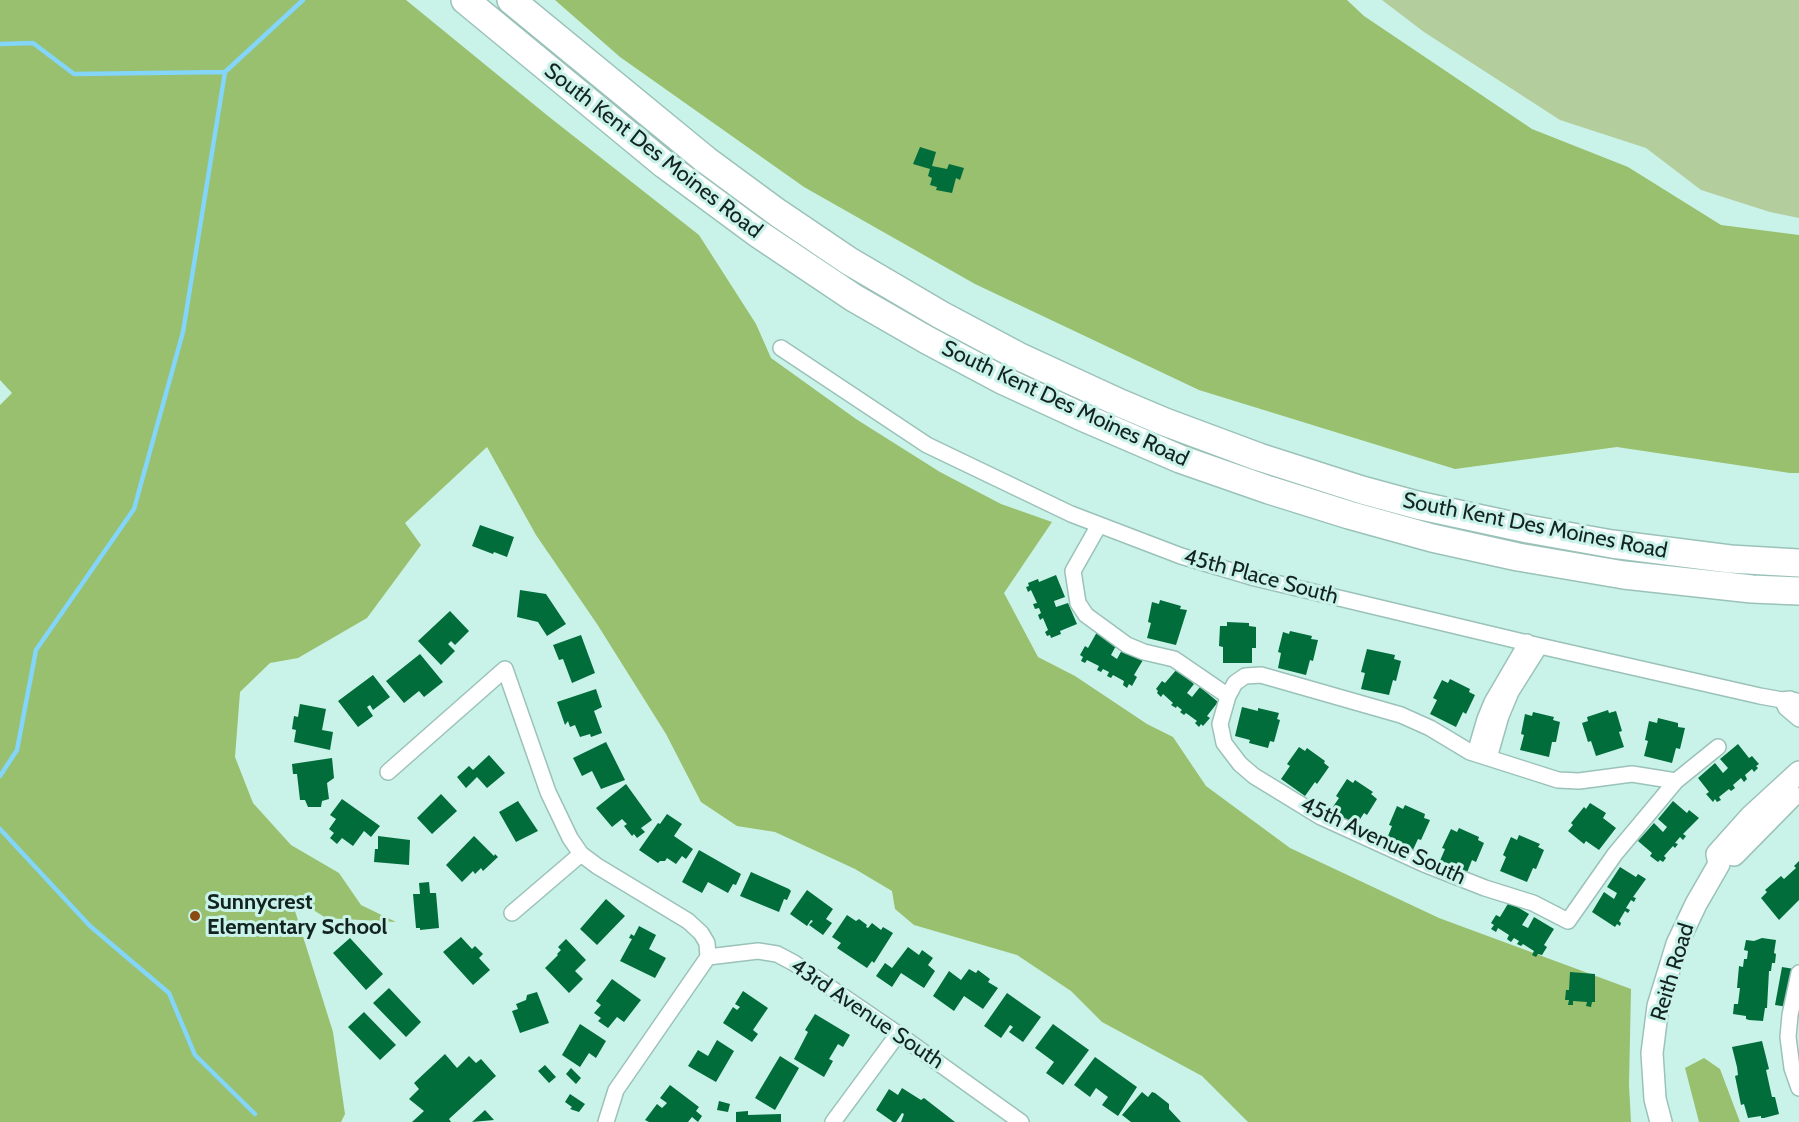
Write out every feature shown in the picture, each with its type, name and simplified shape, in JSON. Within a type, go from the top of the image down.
[{"type":"highway","name":"South Kent Des Moines Road","points":[[465,0],[665,165],[757,233],[854,298],[927,340],[1004,381],[1080,416],[1180,459],[1269,490],[1432,538],[1518,557],[1615,573],[1752,589],[1799,591]]},
{"type":"highway","name":"South Kent Des Moines Road","points":[[511,0],[706,160],[840,255],[923,305],[1018,356],[1111,399],[1259,457],[1417,505],[1612,544],[1730,559],[1799,563]]},
{"type":"main road","name":"Reith Road","points":[[1661,1122],[1655,1099],[1652,1053],[1658,1006],[1677,944],[1719,864],[1717,855],[1734,834],[1799,772]]},
{"type":"main road","name":"Reith Road","points":[[1719,864],[1726,863],[1799,791]]},
{"type":"street","name":"45th Place South","points":[[781,348],[927,445],[1017,489],[1099,525],[1180,556],[1255,578],[1533,644],[1799,702]]},
{"type":"street","points":[[1099,525],[1073,571],[1078,603],[1086,615],[1126,645],[1174,659],[1228,696]]},
{"type":"street","points":[[1482,756],[1485,719],[1492,702],[1533,644]]},
{"type":"street","points":[[388,772],[505,669],[548,792],[570,838],[581,854],[688,921],[701,933],[707,943],[708,957],[616,1090],[606,1122]]},
{"type":"street","name":"45th Avenue South","points":[[1255,674],[1275,677],[1401,715],[1430,728],[1460,747],[1558,780],[1632,774],[1676,781],[1615,854],[1568,921],[1533,903],[1485,888],[1424,864],[1321,817],[1254,776],[1236,759],[1222,739],[1220,724],[1228,696],[1235,683],[1242,677],[1255,674]]},
{"type":"street","points":[[1782,700],[1786,708],[1799,719]]},
{"type":"street","points":[[1676,781],[1718,747]]},
{"type":"street","points":[[512,914],[581,854]]},
{"type":"street","name":"43rd Avenue South","points":[[708,957],[758,951],[777,954],[794,963],[898,1034],[1021,1122]]},
{"type":"street","points":[[1799,973],[1788,1037],[1791,1068],[1799,1088]]},
{"type":"street","points":[[832,1122],[898,1034]]},
{"type":"green space","points":[[0,0],[406,0],[699,235],[756,324],[771,358],[856,419],[940,472],[1001,504],[1052,522],[1004,593],[1038,657],[1075,676],[1147,724],[1173,737],[1206,786],[1290,848],[1439,918],[1631,989],[1629,1085],[1631,1122],[1248,1122],[1202,1076],[1102,1022],[1071,991],[1017,955],[914,925],[895,909],[892,891],[855,869],[775,832],[737,826],[701,802],[666,734],[597,624],[536,535],[487,447],[405,523],[421,545],[367,618],[298,658],[270,663],[240,692],[235,757],[253,803],[291,845],[339,873],[361,905],[396,922],[326,918],[290,895],[333,1032],[345,1114],[341,1122],[0,1122],[0,405],[12,393],[0,380]]},
{"type":"green space","points":[[555,0],[1347,0],[1364,16],[1532,129],[1628,167],[1721,225],[1799,235],[1799,473],[1617,447],[1455,469],[1199,390],[975,284],[804,187],[620,57]]},
{"type":"green space","points":[[1382,0],[1799,0],[1799,218],[1770,212],[1701,190],[1646,148],[1560,120],[1424,32]]},
{"type":"green space","points":[[1704,1058],[1720,1069],[1740,1122],[1699,1122],[1685,1068]]},
{"type":"building","points":[[920,147],[936,152],[932,166],[947,169],[949,164],[964,168],[960,180],[956,178],[952,193],[936,190],[937,187],[930,185],[932,178],[928,176],[930,169],[913,164]]},
{"type":"building","points":[[480,525],[514,537],[507,557],[472,546]]},
{"type":"building","points":[[1056,575],[1065,597],[1054,601],[1056,607],[1068,603],[1077,624],[1060,631],[1061,634],[1051,638],[1045,632],[1048,630],[1043,618],[1040,620],[1038,615],[1041,613],[1039,608],[1035,609],[1033,604],[1037,603],[1031,590],[1028,592],[1026,587],[1029,586],[1028,583],[1038,579],[1039,582]]},
{"type":"building","points":[[520,590],[546,594],[566,624],[547,636],[538,622],[517,617]]},
{"type":"building","points":[[1160,600],[1187,610],[1176,645],[1147,638],[1151,623],[1148,622],[1152,602],[1159,604]]},
{"type":"building","points":[[450,611],[469,631],[455,645],[451,641],[448,644],[455,651],[441,665],[418,641]]},
{"type":"building","points":[[1227,622],[1249,623],[1249,626],[1256,627],[1256,648],[1252,648],[1252,663],[1223,663],[1223,647],[1219,646],[1220,626],[1227,626]]},
{"type":"building","points":[[1290,631],[1312,636],[1311,639],[1318,640],[1313,661],[1310,660],[1306,675],[1278,668],[1281,653],[1278,652],[1283,632],[1289,634]]},
{"type":"building","points":[[1097,632],[1117,644],[1111,655],[1117,659],[1123,648],[1143,660],[1134,675],[1137,677],[1132,686],[1129,684],[1127,688],[1123,685],[1124,681],[1113,675],[1111,678],[1107,676],[1109,672],[1103,669],[1101,672],[1097,670],[1099,666],[1087,660],[1085,663],[1081,661],[1083,657],[1080,655],[1085,646],[1088,648]]},
{"type":"building","points":[[581,635],[595,673],[572,683],[563,659],[559,660],[553,645]]},
{"type":"building","points":[[1367,649],[1395,655],[1394,659],[1401,661],[1396,681],[1393,680],[1389,695],[1361,689],[1365,673],[1361,672]]},
{"type":"building","points":[[420,654],[443,682],[424,697],[419,691],[404,703],[386,681]]},
{"type":"building","points":[[1177,669],[1194,684],[1187,693],[1192,697],[1200,687],[1218,702],[1207,716],[1210,718],[1203,726],[1201,724],[1199,727],[1195,723],[1197,721],[1186,713],[1184,715],[1180,712],[1182,710],[1177,706],[1176,708],[1171,705],[1173,703],[1163,694],[1161,697],[1157,693],[1156,689],[1162,681],[1165,683]]},
{"type":"building","points":[[373,675],[390,697],[373,710],[370,705],[367,707],[373,716],[358,727],[338,701]]},
{"type":"building","points":[[1450,679],[1470,689],[1469,692],[1475,695],[1466,714],[1463,712],[1456,727],[1430,714],[1437,700],[1433,698],[1442,680],[1448,683]]},
{"type":"building","points":[[596,689],[602,707],[594,711],[602,733],[591,737],[590,734],[580,737],[575,725],[570,727],[568,721],[565,725],[557,702]]},
{"type":"building","points":[[300,704],[326,709],[322,730],[333,732],[330,750],[294,742],[296,730],[292,729],[294,716],[298,717]]},
{"type":"building","points":[[1242,707],[1279,713],[1277,719],[1280,720],[1274,742],[1270,741],[1268,748],[1235,736]]},
{"type":"building","points":[[1608,710],[1609,713],[1616,711],[1624,747],[1596,756],[1591,741],[1588,742],[1582,723],[1588,721],[1587,717]]},
{"type":"building","points":[[1533,712],[1554,717],[1553,720],[1560,722],[1556,742],[1552,742],[1549,757],[1520,750],[1524,735],[1521,734],[1525,714],[1532,716]]},
{"type":"building","points":[[1658,718],[1678,723],[1678,727],[1685,728],[1680,749],[1676,748],[1672,763],[1644,756],[1648,741],[1645,740],[1649,721],[1657,723]]},
{"type":"building","points":[[606,742],[625,780],[601,789],[592,771],[582,776],[573,758]]},
{"type":"building","points":[[1738,744],[1749,758],[1752,756],[1759,764],[1756,766],[1758,768],[1754,772],[1752,769],[1745,775],[1747,779],[1744,782],[1741,778],[1733,785],[1735,788],[1731,791],[1729,789],[1719,797],[1721,800],[1717,802],[1715,799],[1713,802],[1706,794],[1709,792],[1698,778],[1715,763],[1723,773],[1728,768],[1720,759]]},
{"type":"building","points":[[1299,747],[1305,751],[1307,748],[1325,761],[1324,763],[1329,767],[1305,796],[1281,779],[1290,766],[1287,764]]},
{"type":"building","points":[[489,755],[505,773],[487,788],[477,777],[466,788],[457,777],[469,766],[473,770]]},
{"type":"building","points":[[332,758],[334,778],[327,783],[329,799],[322,801],[321,807],[308,807],[305,800],[300,800],[297,774],[293,774],[292,764]]},
{"type":"building","points":[[1347,779],[1353,783],[1355,780],[1373,792],[1371,794],[1377,799],[1367,815],[1364,813],[1355,827],[1330,811],[1339,798],[1336,796]]},
{"type":"building","points":[[626,784],[652,820],[641,828],[645,832],[637,838],[634,834],[632,836],[624,826],[627,824],[622,819],[612,827],[596,808]]},
{"type":"building","points":[[441,794],[457,811],[432,834],[417,818]]},
{"type":"building","points":[[342,799],[380,826],[371,837],[364,831],[353,846],[342,838],[337,844],[330,838],[334,833],[329,829],[336,819],[330,815]]},
{"type":"building","points":[[518,801],[538,831],[516,842],[499,812]]},
{"type":"building","points":[[1673,801],[1687,813],[1689,810],[1699,818],[1683,834],[1686,836],[1683,840],[1680,837],[1675,843],[1678,844],[1675,848],[1673,846],[1664,856],[1666,858],[1663,862],[1660,860],[1658,862],[1650,856],[1652,853],[1638,841],[1654,823],[1663,832],[1667,827],[1658,819]]},
{"type":"building","points":[[1590,803],[1606,813],[1603,818],[1616,828],[1599,850],[1586,841],[1584,844],[1568,831],[1573,825],[1571,823]]},
{"type":"building","points":[[1405,805],[1425,814],[1424,818],[1430,820],[1421,840],[1418,839],[1412,852],[1386,841],[1392,826],[1389,825],[1397,806],[1403,809]]},
{"type":"building","points":[[667,814],[682,824],[674,836],[693,849],[686,859],[682,856],[676,864],[667,858],[658,863],[639,850]]},
{"type":"building","points":[[1459,828],[1479,837],[1478,840],[1484,843],[1476,862],[1472,860],[1466,875],[1439,863],[1445,849],[1442,848],[1451,829],[1457,832]]},
{"type":"building","points":[[1519,835],[1540,844],[1538,847],[1544,850],[1536,869],[1533,868],[1527,882],[1500,871],[1506,857],[1503,855],[1511,837],[1517,840]]},
{"type":"building","points":[[378,836],[410,840],[409,865],[374,862],[375,849],[378,849]]},
{"type":"building","points":[[474,836],[494,856],[495,854],[498,857],[483,871],[481,868],[475,874],[473,871],[462,882],[446,865]]},
{"type":"building","points":[[699,850],[741,874],[736,885],[733,884],[728,893],[708,882],[702,893],[682,882]]},
{"type":"building","points":[[1799,861],[1799,900],[1779,920],[1761,898],[1767,892],[1765,890],[1781,876],[1784,879],[1796,868],[1794,866]]},
{"type":"building","points":[[1620,867],[1636,877],[1638,874],[1646,879],[1633,897],[1636,898],[1634,902],[1631,900],[1626,908],[1630,910],[1628,913],[1625,911],[1619,921],[1620,926],[1617,924],[1615,927],[1592,912],[1604,892],[1614,899],[1617,893],[1607,887]]},
{"type":"building","points":[[751,872],[791,891],[787,900],[784,899],[779,912],[740,896]]},
{"type":"building","points":[[429,882],[430,893],[436,893],[439,928],[420,930],[416,928],[413,894],[420,894],[419,883]]},
{"type":"building","points":[[807,890],[833,909],[826,919],[832,923],[823,935],[809,925],[813,921],[811,920],[807,926],[790,914]]},
{"type":"building","points":[[606,899],[625,916],[597,945],[580,929]]},
{"type":"building","points":[[1509,902],[1529,914],[1522,925],[1528,928],[1534,917],[1554,929],[1544,945],[1547,947],[1542,955],[1538,954],[1536,957],[1532,955],[1534,951],[1523,944],[1521,946],[1517,944],[1519,941],[1514,938],[1511,942],[1507,939],[1509,935],[1498,928],[1496,932],[1491,929],[1494,925],[1491,923],[1496,915],[1500,917]]},
{"type":"building","points":[[847,915],[856,921],[859,919],[868,928],[872,923],[881,930],[883,927],[893,933],[874,963],[872,961],[867,968],[837,948],[841,943],[832,937]]},
{"type":"building","points":[[639,926],[656,935],[649,949],[666,958],[655,978],[620,961],[632,939],[629,938],[631,934],[634,936]]},
{"type":"building","points":[[461,937],[472,949],[475,946],[483,954],[479,958],[490,970],[473,985],[443,952]]},
{"type":"building","points":[[350,938],[383,974],[366,990],[333,953]]},
{"type":"building","points":[[1762,938],[1776,940],[1775,963],[1772,963],[1771,971],[1769,971],[1767,1008],[1765,1008],[1763,1021],[1749,1020],[1746,1016],[1733,1014],[1734,1004],[1738,1004],[1740,988],[1737,988],[1739,966],[1743,967],[1744,959],[1747,959],[1748,951],[1744,950],[1746,940],[1754,941]]},
{"type":"building","points":[[566,939],[586,960],[575,971],[583,979],[569,993],[545,968],[558,955],[561,950],[558,947]]},
{"type":"building","points":[[908,947],[919,955],[922,950],[933,958],[928,965],[935,971],[924,988],[901,973],[892,987],[876,976],[885,963],[892,968]]},
{"type":"building","points":[[1782,967],[1794,969],[1788,1007],[1775,1005]]},
{"type":"building","points":[[969,969],[976,973],[978,970],[990,979],[988,982],[998,988],[983,1009],[964,996],[954,1011],[933,996],[949,971],[961,980]]},
{"type":"building","points":[[1570,972],[1595,974],[1595,1002],[1592,1002],[1591,1007],[1586,1006],[1587,1002],[1573,1001],[1573,1005],[1568,1005],[1569,1000],[1565,1000],[1566,990],[1569,990]]},
{"type":"building","points":[[612,979],[641,1000],[624,1022],[617,1017],[608,1028],[598,1021],[601,1018],[594,1013],[601,1005],[596,1001]]},
{"type":"building","points":[[389,988],[421,1022],[406,1037],[373,1003]]},
{"type":"building","points":[[743,991],[768,1008],[753,1030],[758,1034],[752,1042],[723,1023],[733,1007],[737,1010],[740,1007],[735,1004]]},
{"type":"building","points":[[537,992],[549,1023],[520,1033],[512,1011],[518,1009],[516,1004],[526,1000],[527,995]]},
{"type":"building","points":[[1007,993],[1041,1017],[1023,1042],[1009,1032],[1013,1027],[1010,1025],[1001,1038],[984,1026]]},
{"type":"building","points":[[364,1012],[396,1045],[380,1060],[348,1027]]},
{"type":"building","points":[[815,1014],[850,1035],[843,1047],[838,1044],[829,1059],[833,1061],[824,1077],[794,1059],[808,1032],[805,1030]]},
{"type":"building","points":[[580,1024],[606,1041],[596,1058],[589,1053],[580,1067],[562,1055]]},
{"type":"building","points":[[1053,1024],[1089,1050],[1063,1085],[1046,1073],[1054,1062],[1035,1048]]},
{"type":"building","points":[[717,1040],[734,1051],[716,1082],[688,1066],[698,1050],[708,1056]]},
{"type":"building","points":[[1762,1041],[1769,1069],[1766,1070],[1772,1097],[1775,1097],[1779,1114],[1764,1118],[1761,1116],[1748,1118],[1744,1104],[1741,1105],[1735,1076],[1738,1075],[1737,1067],[1732,1047]]},
{"type":"building","points":[[445,1054],[457,1068],[469,1056],[476,1063],[481,1059],[496,1076],[449,1119],[451,1122],[412,1122],[424,1111],[409,1099],[419,1089],[414,1083]]},
{"type":"building","points":[[780,1056],[799,1068],[775,1110],[755,1098]]},
{"type":"building","points":[[1095,1057],[1137,1087],[1118,1116],[1102,1105],[1108,1097],[1096,1088],[1090,1097],[1074,1085]]},
{"type":"building","points":[[545,1065],[556,1077],[549,1083],[538,1071]]},
{"type":"building","points":[[571,1068],[581,1078],[576,1084],[566,1074]]},
{"type":"building","points":[[670,1085],[699,1107],[696,1111],[702,1116],[698,1122],[692,1117],[688,1122],[649,1122],[645,1120],[657,1104],[662,1108],[667,1103],[660,1098]]},
{"type":"building","points":[[902,1088],[921,1100],[924,1098],[955,1122],[901,1122],[904,1114],[902,1113],[896,1122],[893,1122],[876,1110],[889,1089],[898,1095]]},
{"type":"building","points":[[1142,1092],[1148,1097],[1152,1092],[1155,1093],[1169,1104],[1169,1109],[1181,1122],[1131,1122],[1122,1115]]},
{"type":"building","points":[[570,1094],[585,1104],[579,1112],[570,1109],[572,1107],[565,1102]]},
{"type":"building","points":[[719,1101],[730,1104],[728,1112],[717,1110]]},
{"type":"building","points":[[485,1110],[494,1120],[472,1122]]},
{"type":"building","points":[[748,1111],[748,1115],[781,1114],[781,1122],[736,1122],[736,1112]]},
{"type":"waterway","points":[[0,776],[17,750],[36,650],[134,509],[183,332],[225,72],[303,0]]},
{"type":"waterway","points":[[0,44],[33,43],[74,74],[225,72]]},
{"type":"waterway","points":[[0,829],[90,926],[169,993],[195,1055],[255,1114]]},
{"type":"place","name":"Sunnycrest Elementary School","points":[[195,916]]}]
